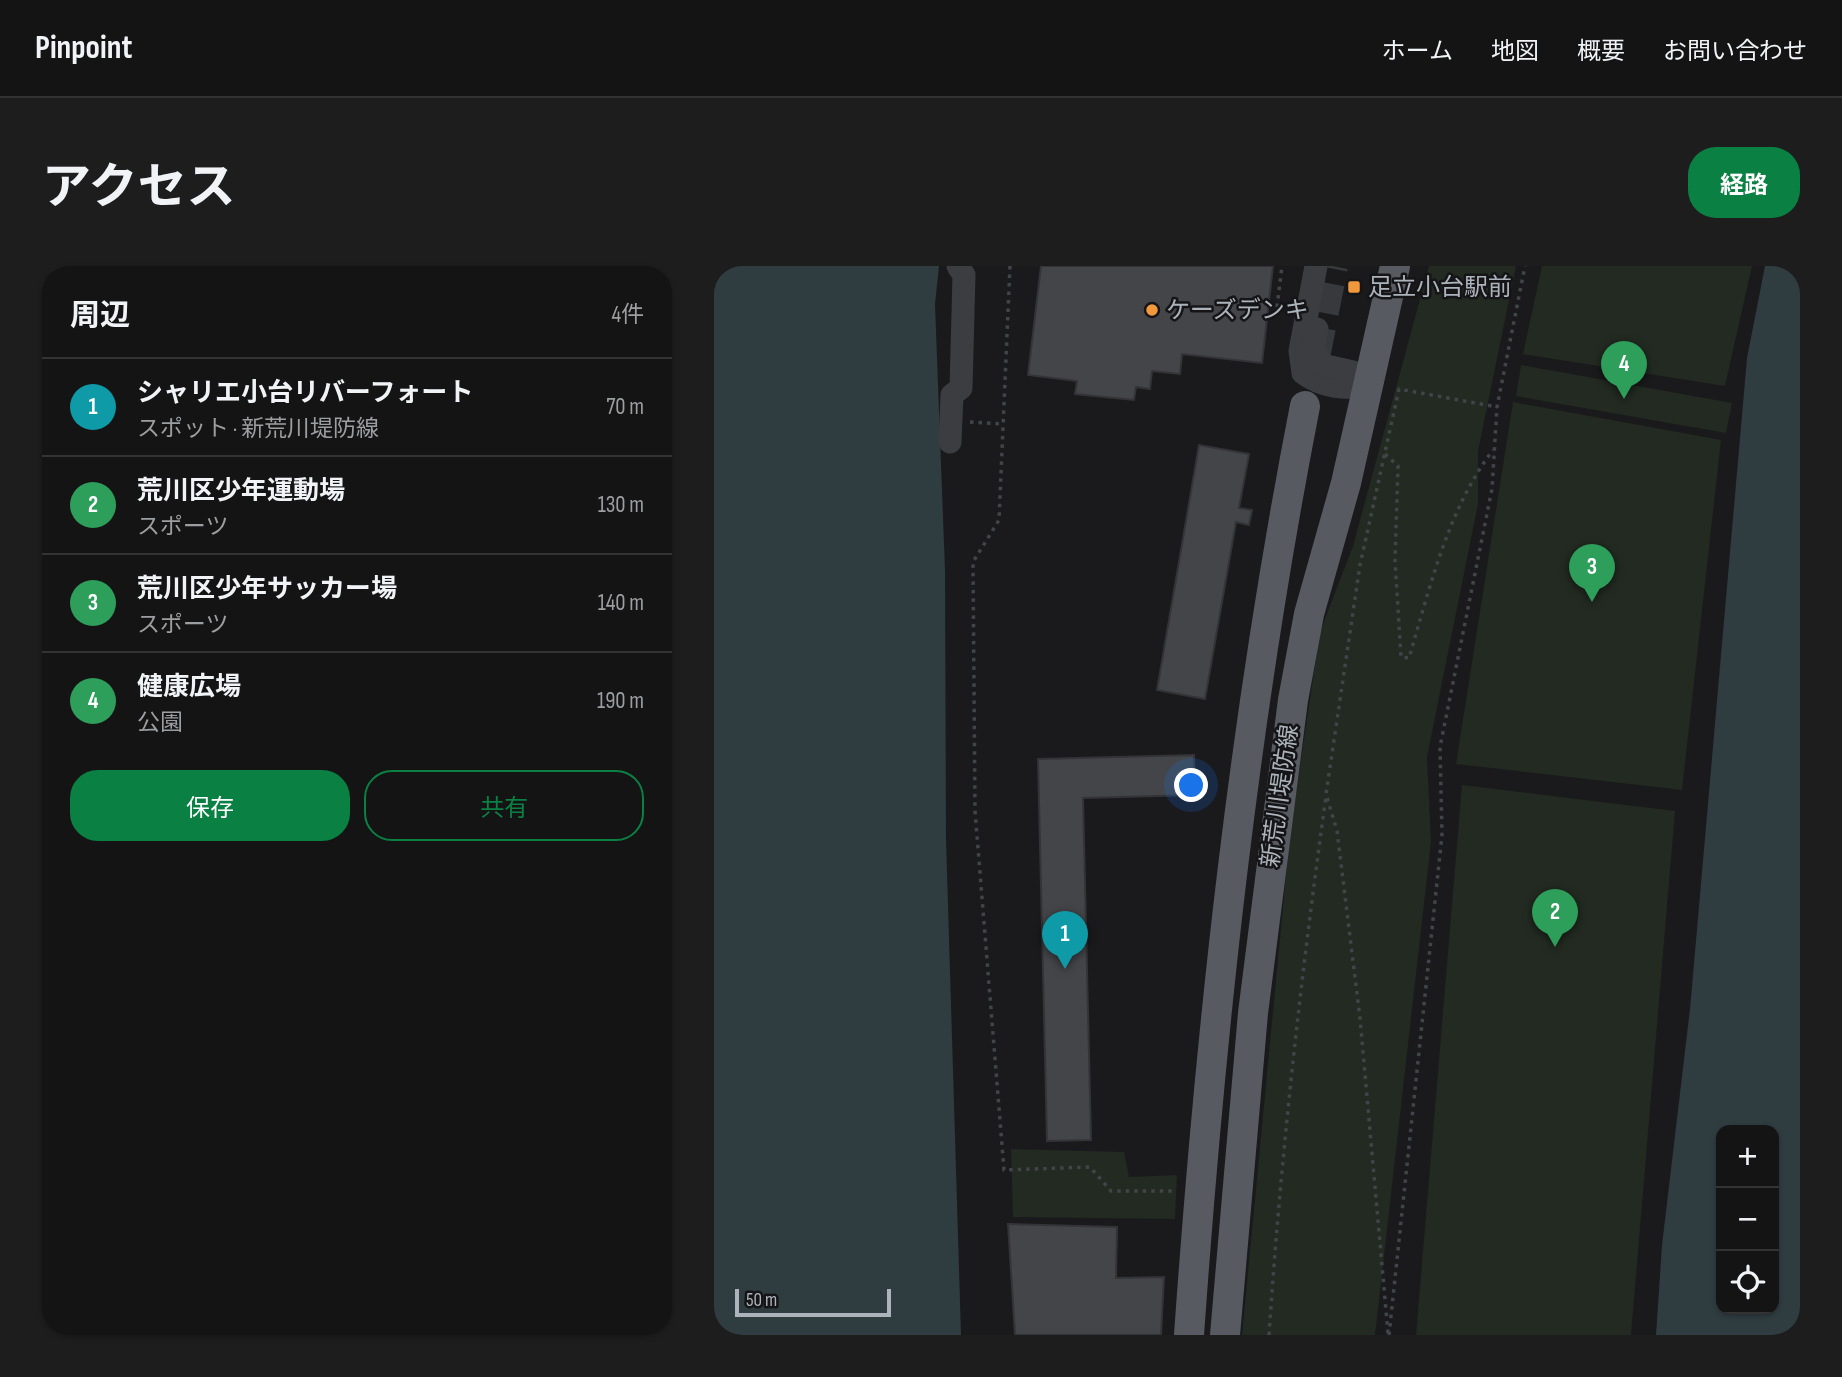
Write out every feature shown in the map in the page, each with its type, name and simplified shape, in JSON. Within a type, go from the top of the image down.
[{"type":"main road","name":"新荒川堤防線","points":[[1226,1335],[1253,1013],[1290,725],[1309,614],[1346,483],[1395,266]]},
{"type":"main road","name":"新荒川堤防線","points":[[1189,1335],[1199,1191],[1237,825],[1258,676],[1306,406]]},
{"type":"street","points":[[950,431],[952,395],[961,388],[964,275],[958,266]]},
{"type":"street","points":[[1316,266],[1300,351],[1303,373],[1312,381],[1350,389],[1368,385]]},
{"type":"street","points":[[1328,266],[1314,355],[1322,365],[1353,372],[1368,385]]},
{"type":"path","points":[[1010,266],[999,520],[973,562],[975,811],[1004,1170],[1090,1167],[1111,1191],[1199,1191]]},
{"type":"path","points":[[1277,307],[1282,266]]},
{"type":"path","points":[[1388,1335],[1443,835],[1440,747],[1493,489],[1497,407],[1525,266]]},
{"type":"path","points":[[1269,1335],[1279,1191],[1298,997],[1360,565],[1399,389],[1497,407]]},
{"type":"path","points":[[950,431],[1004,424]]},
{"type":"path","points":[[1385,454],[1398,466],[1395,561],[1401,657],[1409,658],[1443,550],[1473,477],[1494,448]]},
{"type":"path","points":[[1326,794],[1336,831],[1360,1018],[1388,1335]]},
{"type":"shaded area","points":[[714,266],[939,266],[935,304],[945,570],[946,839],[961,1335],[714,1335]]},
{"type":"shaded area","points":[[1429,266],[1516,266],[1478,451],[1478,504],[1427,757],[1431,842],[1375,1335],[1242,1335],[1290,834],[1320,632],[1353,546]]},
{"type":"shaded area","points":[[1542,266],[1752,266],[1725,386],[1523,354]]},
{"type":"shaded area","points":[[1765,266],[1800,266],[1800,1335],[1656,1335],[1662,1245],[1690,1009],[1747,358]]},
{"type":"shaded area","points":[[1521,365],[1732,403],[1726,433],[1516,396]]},
{"type":"shaded area","points":[[1513,402],[1721,440],[1682,790],[1456,764]]},
{"type":"shaded area","points":[[1462,785],[1675,811],[1631,1335],[1416,1335]]},
{"type":"shaded area","points":[[1011,1149],[1124,1152],[1129,1177],[1177,1175],[1175,1219],[1013,1217]]},
{"type":"building","name":"ケーズデンキ","points":[[1041,266],[1273,266],[1262,363],[1182,354],[1180,374],[1152,371],[1150,389],[1136,387],[1134,400],[1075,394],[1077,381],[1028,375]]},
{"type":"building","points":[[1199,445],[1249,454],[1239,508],[1252,510],[1249,525],[1236,522],[1205,699],[1157,690]]},
{"type":"building","points":[[1194,755],[1195,795],[1083,798],[1091,1140],[1047,1141],[1038,759]]},
{"type":"building","points":[[1008,1224],[1117,1227],[1116,1278],[1164,1277],[1161,1335],[1015,1335]]},
{"type":"tunnel","points":[[1315,357],[1333,266]]},
{"type":"place","name":"足立小台駅前","points":[[1354,287]]},
{"type":"place","name":"ケーズデンキ","points":[[1152,310]]},
{"type":"place","name":"健康広場","points":[[1624,399]]},
{"type":"place","name":"荒川区少年サッカー場","points":[[1592,602]]},
{"type":"place","name":"荒川区少年運動場","points":[[1555,947]]},
{"type":"place","name":"シャリエ小台リバーフォート","points":[[1065,969]]}]
